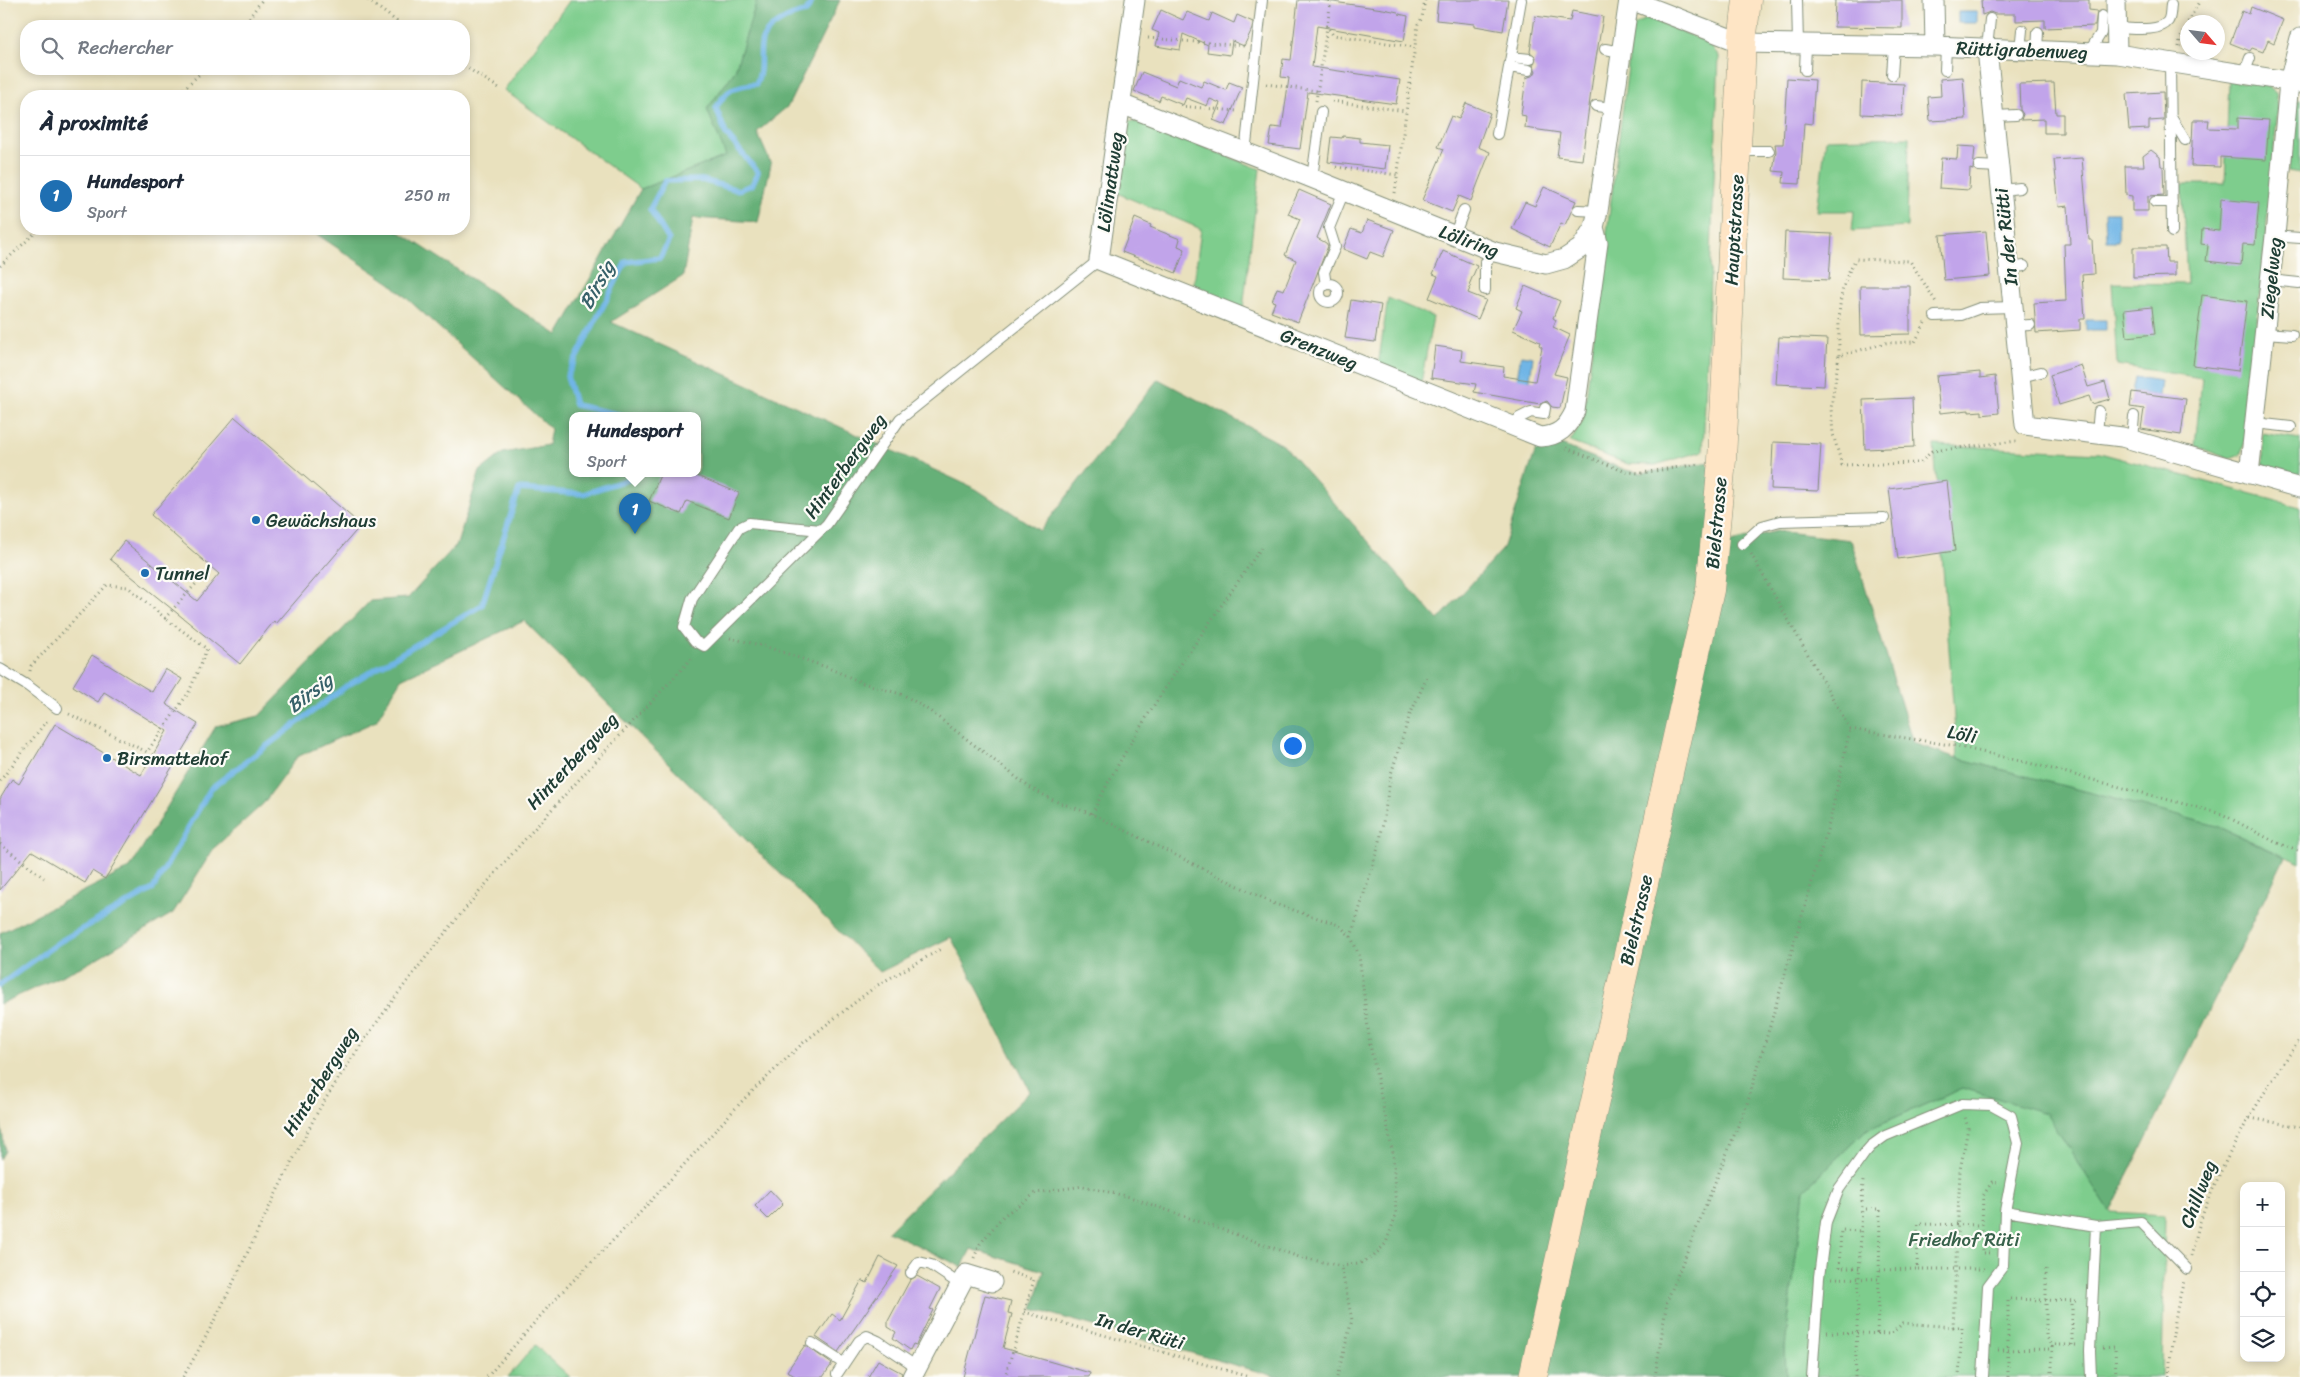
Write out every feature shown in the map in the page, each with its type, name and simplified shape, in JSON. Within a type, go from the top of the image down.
[{"type":"main road","name":"Hauptstrasse","points":[[1722,460],[1742,43],[1747,0]]},
{"type":"main road","name":"Bielstrasse","points":[[1533,1377],[1710,590],[1722,460]]},
{"type":"street","name":"Lölimattweg","points":[[1099,260],[1135,0]]},
{"type":"street","name":"Rüttigrabenweg","points":[[1630,0],[1742,43],[2089,52],[2117,54],[2173,63],[2247,66],[2294,82]]},
{"type":"street","name":"Löliring","points":[[1121,104],[1245,153],[1313,171],[1344,191],[1495,252],[1546,264],[1564,259],[1582,248],[1596,219],[1604,107],[1613,51],[1630,0]]},
{"type":"street","points":[[1934,0],[1941,47]]},
{"type":"street","points":[[2116,0],[2109,22],[2117,54]]},
{"type":"street","name":"Ziegelweg","points":[[2249,474],[2275,236],[2300,38]]},
{"type":"street","name":"In der Rütti","points":[[1987,49],[2000,167],[2011,189],[2017,267],[2013,307],[2023,326],[2020,377],[2025,425]]},
{"type":"street","points":[[1540,438],[1550,437],[1561,432],[1569,424],[1575,411],[1598,243],[1596,219]]},
{"type":"street","name":"Grenzweg","points":[[1099,260],[1456,396],[1540,438]]},
{"type":"street","points":[[2025,425],[2132,440],[2300,488]]},
{"type":"street","points":[[914,1372],[963,1280],[992,1282]]},
{"type":"lane","points":[[1245,153],[1262,0]]},
{"type":"lane","points":[[1498,134],[1521,0]]},
{"type":"lane","points":[[1797,0],[1805,70]]},
{"type":"lane","points":[[2089,52],[2109,22],[2154,28],[2164,25],[2169,19],[2171,4]]},
{"type":"lane","points":[[1987,49],[1990,19]]},
{"type":"lane","points":[[2022,30],[2029,50]]},
{"type":"lane","points":[[2029,50],[2038,32]]},
{"type":"lane","points":[[1892,75],[1894,46]]},
{"type":"lane","points":[[1941,47],[1945,70]]},
{"type":"lane","points":[[1510,62],[1530,65]]},
{"type":"lane","points":[[2172,232],[2171,116],[2173,63]]},
{"type":"lane","points":[[1313,171],[1318,108]]},
{"type":"lane","points":[[1994,116],[2016,115]]},
{"type":"lane","points":[[2171,116],[2185,140]]},
{"type":"lane","points":[[1738,151],[1768,151]]},
{"type":"lane","points":[[1979,166],[2000,167]]},
{"type":"lane","points":[[1326,285],[1324,272],[1335,247],[1330,228],[1344,191]]},
{"type":"lane","points":[[2156,202],[2172,202]]},
{"type":"lane","points":[[1454,236],[1464,210]]},
{"type":"lane","points":[[1578,210],[1596,219]]},
{"type":"lane","points":[[2275,236],[2300,238]]},
{"type":"lane","points":[[1485,290],[1485,264],[1495,252]]},
{"type":"lane","name":"Hinterbergweg","points":[[704,646],[821,530],[900,419],[1099,260]]},
{"type":"lane","points":[[2270,280],[2299,283]]},
{"type":"lane","points":[[1931,317],[1961,316],[1980,308],[2013,307]]},
{"type":"lane","points":[[2265,333],[2292,335]]},
{"type":"lane","points":[[2020,377],[2041,372]]},
{"type":"lane","points":[[1505,419],[1519,418],[1531,412],[1544,414],[1546,408]]},
{"type":"lane","points":[[2097,434],[2099,411]]},
{"type":"lane","points":[[2132,440],[2134,416]]},
{"type":"lane","points":[[2255,423],[2292,427]]},
{"type":"lane","points":[[1742,544],[1762,526],[1780,521],[1884,518]]},
{"type":"lane","points":[[704,646],[695,641],[684,627],[692,599],[739,528],[749,522],[821,530]]},
{"type":"lane","points":[[0,669],[28,686],[56,708]]},
{"type":"lane","points":[[1812,1377],[1819,1277],[1826,1222],[1839,1189],[1864,1154],[1871,1146],[1885,1136],[1962,1104],[1990,1105],[2011,1116],[2018,1142],[2006,1210],[2003,1266],[1988,1286],[1983,1377]]},
{"type":"lane","points":[[2006,1210],[2096,1226],[2141,1222],[2187,1269]]},
{"type":"lane","points":[[2091,1377],[2090,1347],[2096,1226]]},
{"type":"lane","points":[[912,1274],[919,1262],[931,1265],[963,1280]]},
{"type":"lane","points":[[836,1374],[859,1341],[867,1336],[878,1341],[914,1372]]},
{"type":"lane","points":[[812,1343],[843,1364]]},
{"type":"path","points":[[247,20],[262,0]]},
{"type":"path","points":[[368,0],[395,20]]},
{"type":"path","points":[[1318,108],[1317,91],[1331,0]]},
{"type":"path","points":[[1393,211],[1414,47],[1425,0]]},
{"type":"path","points":[[2192,15],[2200,0]]},
{"type":"path","points":[[1326,25],[1333,36],[1414,47]]},
{"type":"path","points":[[1130,36],[1257,48]]},
{"type":"path","points":[[2173,63],[2180,39]]},
{"type":"path","points":[[470,70],[499,88]]},
{"type":"path","points":[[182,90],[199,75]]},
{"type":"path","points":[[1253,82],[1317,91]]},
{"type":"path","points":[[1332,101],[1406,111]]},
{"type":"path","points":[[1163,121],[1169,106],[1250,112]]},
{"type":"path","points":[[1313,171],[1398,175]]},
{"type":"path","points":[[0,266],[32,235]]},
{"type":"path","points":[[1944,302],[1935,302],[1910,261],[1856,259],[1847,273],[1839,303],[1839,356],[1831,408],[1833,434],[1842,466],[1920,463],[1932,451],[2026,440],[2025,425]]},
{"type":"path","points":[[1839,356],[1886,343],[1915,342],[1931,317]]},
{"type":"path","points":[[1540,438],[1626,472],[1642,473],[1722,460]]},
{"type":"path","points":[[1655,1377],[1667,1300],[1748,1101],[1830,820],[1850,729],[1752,555],[1742,544]]},
{"type":"path","points":[[1092,814],[1107,783],[1144,721],[1261,548]]},
{"type":"path","points":[[165,618],[211,567]]},
{"type":"path","points":[[0,781],[56,708],[147,752],[189,692],[207,649],[165,618],[128,587],[107,585],[30,666],[28,686]]},
{"type":"path","points":[[715,634],[764,646],[826,667],[863,683],[904,694],[930,711],[1029,787],[1055,800],[1092,814],[1275,904],[1339,926],[1352,937],[1360,955],[1370,1045],[1393,1153],[1396,1215],[1386,1243],[1374,1256],[1360,1264],[1341,1266],[1299,1257],[1130,1197],[1083,1186],[1036,1193],[1003,1216],[980,1244],[963,1280]]},
{"type":"path","name":"Hinterbergweg","points":[[183,1377],[209,1333],[275,1195],[322,1104],[400,991],[459,915],[534,827],[704,646]]},
{"type":"path","points":[[1352,937],[1380,841],[1391,774],[1409,717],[1427,677]]},
{"type":"path","name":"Löli","points":[[1850,729],[1956,746],[2037,764],[2222,814],[2275,842],[2300,852]]},
{"type":"path","points":[[0,844],[44,878]]},
{"type":"path","points":[[487,1377],[556,1298],[636,1216],[744,1099],[790,1056],[876,986],[941,949]]},
{"type":"path","name":"Chillweg","points":[[2169,1377],[2170,1354],[2178,1304],[2207,1202],[2227,1156],[2267,1087],[2300,1039]]},
{"type":"path","points":[[1953,1327],[1956,1224],[1960,1170],[1968,1128],[1962,1104]]},
{"type":"path","points":[[2250,1118],[2300,1127]]},
{"type":"path","points":[[1855,1377],[1864,1154]]},
{"type":"path","points":[[2004,1254],[1982,1253],[1983,1196],[1992,1182],[2010,1185]]},
{"type":"path","points":[[1862,1210],[1880,1208],[1880,1279],[1877,1333]]},
{"type":"path","points":[[1917,1269],[1918,1224],[1982,1225]]},
{"type":"path","points":[[1859,1268],[1839,1268],[1841,1230],[1861,1230]]},
{"type":"path","points":[[1337,1377],[1352,1320],[1341,1266]]},
{"type":"path","points":[[992,1282],[997,1268],[1034,1280],[1005,1377]]},
{"type":"path","points":[[2046,1269],[2046,1336],[2052,1347],[2052,1377]]},
{"type":"path","points":[[1880,1270],[2000,1270]]},
{"type":"path","points":[[1819,1277],[1880,1279]]},
{"type":"path","points":[[2008,1377],[2008,1299],[2092,1301]]},
{"type":"path","points":[[2072,1300],[2072,1345]]},
{"type":"path","name":"In der Rüti","points":[[1024,1312],[1249,1377]]},
{"type":"path","points":[[1816,1331],[1892,1334],[1903,1324],[1962,1327],[1959,1377]]},
{"type":"path","points":[[1984,1350],[2072,1345],[2115,1347],[2116,1377]]},
{"type":"green space","points":[[570,0],[757,0],[735,71],[707,109],[727,156],[641,189],[504,90]]},
{"type":"green space","points":[[757,0],[840,0],[788,106],[757,132],[771,164],[758,222],[693,218],[683,276],[611,322],[976,489],[1040,531],[1158,379],[1283,445],[1438,620],[1503,549],[1540,437],[1626,470],[1642,473],[1722,460],[1715,546],[1777,531],[1851,540],[1913,743],[1957,758],[2217,826],[2285,857],[2110,1212],[2046,1113],[1963,1088],[1866,1130],[1804,1190],[1785,1347],[1786,1377],[1278,1377],[1033,1309],[1044,1271],[971,1249],[962,1267],[888,1231],[1030,1091],[951,937],[880,972],[524,621],[401,679],[376,721],[297,757],[263,804],[214,848],[173,913],[87,964],[0,1004],[0,933],[130,868],[216,726],[259,716],[370,601],[408,598],[457,544],[480,471],[503,453],[548,445],[551,429],[390,283],[318,235],[404,235],[558,335],[641,189],[726,156],[707,109],[735,71]]},
{"type":"green space","points":[[1647,18],[1707,42],[1719,56],[1703,451],[1655,465],[1628,464],[1570,442],[1583,421],[1633,27]]},
{"type":"green space","points":[[2229,81],[2264,84],[2276,93],[2278,108],[2245,442],[2240,455],[2230,459],[2195,446],[2202,378],[2117,365],[2112,283],[2187,284],[2182,184],[2225,184]]},
{"type":"green space","points":[[2300,99],[2300,173],[2288,171],[2295,103]]},
{"type":"green space","points":[[1129,121],[1142,123],[1260,169],[1243,308],[1193,291],[1201,229],[1117,193],[1122,131]]},
{"type":"green space","points":[[1909,137],[1907,227],[1852,231],[1854,211],[1817,211],[1826,139]]},
{"type":"green space","points":[[1388,298],[1433,317],[1421,383],[1378,366]]},
{"type":"green space","points":[[2262,433],[2300,439],[2300,481],[2273,473],[2264,467]]},
{"type":"green space","points":[[1934,445],[2100,453],[2300,507],[2300,863],[2217,826],[1957,758]]},
{"type":"green space","name":"Friedhof Rüti","points":[[1963,1088],[2047,1113],[2110,1212],[2165,1215],[2162,1377],[1786,1377],[1785,1347],[1804,1190],[1866,1130]]},
{"type":"green space","points":[[0,1118],[5,1151],[0,1159]]},
{"type":"green space","points":[[535,1345],[570,1377],[508,1377]]},
{"type":"water","points":[[1958,12],[1977,12],[1977,23],[1958,23]]},
{"type":"water","points":[[2105,212],[2118,212],[2118,241],[2106,241]]},
{"type":"water","points":[[2086,320],[2106,320],[2106,330],[2086,330]]},
{"type":"water","points":[[1521,355],[1533,357],[1528,393],[1515,391]]},
{"type":"water","points":[[2135,377],[2161,381],[2159,396],[2132,392]]},
{"type":"building","points":[[1298,0],[1319,0],[1383,9],[1408,16],[1404,41],[1317,26],[1312,67],[1400,80],[1396,104],[1308,92],[1300,149],[1269,145],[1272,127],[1282,128],[1289,78],[1281,77],[1283,59],[1291,60]]},
{"type":"building","points":[[1438,0],[1508,0],[1503,31],[1475,26],[1475,24],[1436,20]]},
{"type":"building","points":[[1835,0],[1902,0],[1902,28],[1834,27]]},
{"type":"building","points":[[1981,0],[2089,0],[2089,10],[2097,11],[2095,26],[2045,28],[2045,20],[2016,21],[2016,14],[1995,14],[1990,12],[1982,15]]},
{"type":"building","points":[[2251,7],[2283,20],[2274,43],[2268,40],[2263,52],[2252,48],[2250,51],[2230,43],[2242,11],[2249,14]]},
{"type":"building","points":[[1161,10],[1183,20],[1187,12],[1209,21],[1212,13],[1234,23],[1237,15],[1253,22],[1252,29],[1244,46],[1232,41],[1230,55],[1207,52],[1208,45],[1183,34],[1180,50],[1156,46],[1159,33],[1152,30]]},
{"type":"building","points":[[1572,11],[1603,17],[1582,160],[1557,157],[1560,133],[1525,128],[1526,116],[1521,115],[1526,78],[1534,75],[1536,71],[1533,65],[1536,57],[1530,52],[1535,16],[1570,21]]},
{"type":"building","points":[[1142,72],[1176,86],[1179,78],[1201,87],[1204,81],[1226,90],[1229,82],[1242,87],[1226,125],[1213,120],[1220,103],[1210,99],[1207,106],[1186,98],[1183,105],[1161,96],[1159,101],[1134,91]]},
{"type":"building","points":[[1963,77],[1966,119],[1930,121],[1928,97],[1941,96],[1940,79]]},
{"type":"building","points":[[1787,78],[1815,80],[1812,124],[1804,123],[1800,184],[1783,183],[1784,172],[1773,171],[1776,151],[1775,144],[1783,144]]},
{"type":"building","points":[[1862,82],[1904,84],[1902,116],[1861,114]]},
{"type":"building","points":[[2054,83],[2056,114],[2063,114],[2063,133],[2044,133],[2044,119],[2021,120],[2023,114],[2020,110],[2019,84]]},
{"type":"building","points":[[2163,92],[2164,120],[2149,121],[2149,129],[2129,130],[2126,94]]},
{"type":"building","points":[[1466,103],[1490,113],[1478,147],[1490,152],[1471,201],[1459,196],[1452,212],[1422,200],[1444,149],[1438,147],[1451,116],[1459,119]]},
{"type":"building","points":[[2238,118],[2269,120],[2266,160],[2220,157],[2220,167],[2191,166],[2193,120],[2209,120],[2208,128],[2238,129]]},
{"type":"building","points":[[1343,136],[1360,138],[1360,142],[1388,145],[1385,169],[1328,162],[1331,137],[1342,138]]},
{"type":"building","points":[[1958,146],[1975,147],[1973,170],[1970,169],[1969,190],[1939,188],[1941,158],[1957,159]]},
{"type":"building","points":[[2151,150],[2160,157],[2161,166],[2163,166],[2164,195],[2148,196],[2148,211],[2132,211],[2132,196],[2126,195],[2125,166],[2144,166],[2143,156]]},
{"type":"building","points":[[2082,158],[2089,240],[2092,240],[2094,274],[2082,275],[2085,319],[2080,319],[2080,330],[2036,333],[2034,303],[2066,301],[2064,244],[2070,244],[2068,206],[2059,207],[2054,160]]},
{"type":"building","points":[[1544,187],[1576,201],[1565,225],[1561,223],[1550,247],[1512,229],[1525,202],[1535,206]]},
{"type":"building","points":[[1299,190],[1331,204],[1317,238],[1328,246],[1298,322],[1271,312],[1275,302],[1272,301],[1277,288],[1284,290],[1296,260],[1285,255],[1300,219],[1288,214]]},
{"type":"building","points":[[2221,199],[2259,203],[2255,245],[2243,244],[2241,265],[2206,261],[2208,245],[2201,244],[2202,229],[2219,231]]},
{"type":"building","points":[[1135,218],[1151,225],[1150,227],[1180,239],[1178,246],[1185,249],[1176,273],[1122,252]]},
{"type":"building","points":[[1367,220],[1394,230],[1383,257],[1370,252],[1367,259],[1343,249],[1351,229],[1362,233]]},
{"type":"building","points":[[1986,231],[1990,276],[1944,280],[1940,235]]},
{"type":"building","points":[[1785,232],[1832,234],[1829,280],[1783,278]]},
{"type":"building","points":[[2133,247],[2166,247],[2167,262],[2175,262],[2175,276],[2133,277]]},
{"type":"building","points":[[1443,251],[1477,266],[1469,285],[1471,286],[1468,293],[1486,300],[1478,319],[1429,298],[1438,276],[1433,274]]},
{"type":"building","points":[[1525,286],[1560,301],[1553,318],[1556,320],[1553,327],[1570,335],[1554,374],[1567,377],[1560,408],[1552,407],[1547,401],[1540,404],[1474,392],[1476,384],[1431,378],[1435,346],[1462,350],[1461,361],[1504,367],[1503,376],[1535,381],[1542,347],[1539,345],[1540,342],[1513,330],[1522,311],[1516,308]]},
{"type":"building","points":[[1860,286],[1910,286],[1910,334],[1861,335]]},
{"type":"building","points":[[2202,295],[2247,301],[2238,371],[2193,365]]},
{"type":"building","points":[[1351,300],[1381,305],[1375,342],[1345,338]]},
{"type":"building","points":[[2152,307],[2155,334],[2127,337],[2124,310]]},
{"type":"building","points":[[1779,337],[1827,339],[1824,386],[1776,384]]},
{"type":"building","points":[[2081,365],[2088,387],[2105,382],[2110,399],[2092,404],[2089,396],[2059,405],[2050,375]]},
{"type":"building","points":[[1980,372],[1980,378],[1995,376],[1999,413],[1982,415],[1982,411],[1969,412],[1969,410],[1940,413],[1936,376]]},
{"type":"building","points":[[2132,392],[2186,399],[2181,435],[2141,429],[2144,409],[2130,407]]},
{"type":"building","points":[[1912,398],[1914,447],[1865,449],[1863,400]]},
{"type":"building","name":"Gewächshaus","points":[[235,417],[361,525],[276,624],[274,621],[240,664],[110,559],[124,541],[197,601],[219,574],[151,515]]},
{"type":"building","points":[[1773,442],[1821,444],[1818,491],[1771,489]]},
{"type":"building","points":[[659,477],[700,477],[739,493],[729,518],[687,501],[681,514],[649,501]]},
{"type":"building","points":[[1947,481],[1955,551],[1898,559],[1889,489]]},
{"type":"building","points":[[92,655],[152,692],[165,669],[182,679],[166,704],[198,724],[105,879],[92,871],[85,883],[32,851],[0,890],[0,799],[12,779],[19,784],[55,724],[141,775],[167,731],[104,692],[98,702],[73,686]]},
{"type":"building","points":[[770,1190],[783,1204],[768,1219],[755,1206]]},
{"type":"building","points":[[880,1257],[898,1266],[838,1352],[816,1337],[832,1314],[840,1320],[862,1280],[867,1283]]},
{"type":"building","points":[[917,1276],[940,1289],[930,1309],[933,1310],[916,1345],[913,1344],[910,1350],[893,1338],[896,1332],[888,1327],[888,1321],[910,1280]]},
{"type":"building","points":[[985,1295],[1011,1301],[1008,1313],[1012,1314],[1003,1348],[1090,1373],[1089,1377],[963,1377]]},
{"type":"building","points":[[805,1345],[832,1364],[823,1377],[796,1377],[787,1371]]},
{"type":"building","points":[[878,1360],[902,1373],[901,1377],[868,1377]]},
{"type":"waterway","name":"Birsig","points":[[607,412],[575,405],[567,376],[626,262],[660,258],[669,240],[650,209],[665,181],[702,180],[738,190],[752,185],[758,172],[726,134],[716,108],[732,90],[737,87],[756,84],[760,69],[761,45],[766,33],[785,19],[806,12],[813,0]]},
{"type":"waterway","name":"Birsig","points":[[0,985],[59,942],[153,889],[211,788],[345,687],[482,605],[519,489],[583,494],[630,477]]},
{"type":"place","name":"Gewächshaus","points":[[256,520]]},
{"type":"place","name":"Hundesport","points":[[635,534]]},
{"type":"place","name":"Tunnel","points":[[145,573]]},
{"type":"place","name":"Birsmattehof","points":[[107,758]]}]
